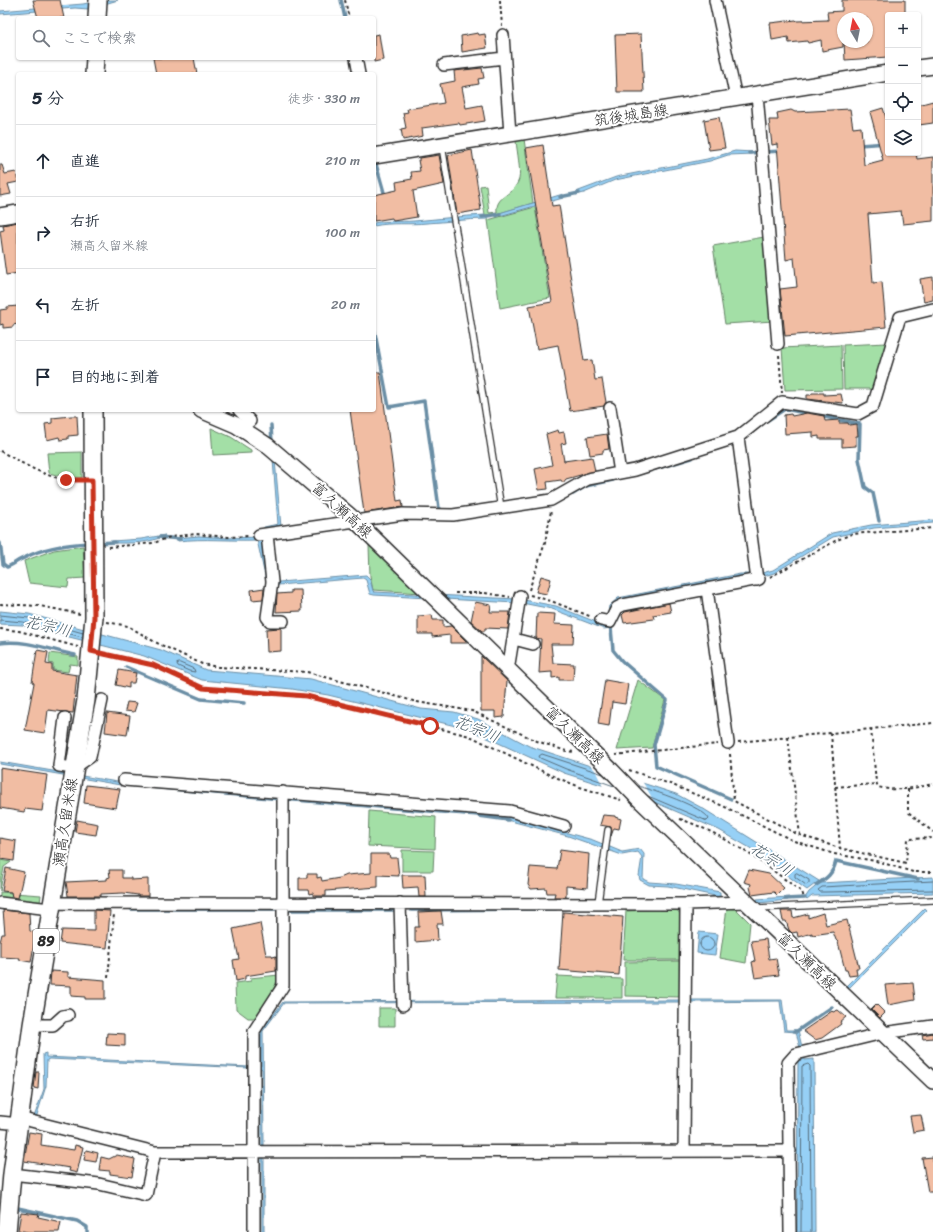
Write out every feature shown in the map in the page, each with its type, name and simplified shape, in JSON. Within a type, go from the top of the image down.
[{"type":"main road","points":[[97,16],[98,0]]},
{"type":"main road","points":[[94,72],[95,60]]},
{"type":"main road","points":[[921,68],[933,66]]},
{"type":"main road","name":"筑後城島線","points":[[376,154],[442,145],[885,73]]},
{"type":"main road","points":[[0,216],[16,213]]},
{"type":"main road","name":"瀬高久留米線","points":[[7,1232],[12,1174],[32,1025],[86,700],[94,621],[92,480],[94,412]]},
{"type":"main road","name":"富久瀬高線","points":[[210,412],[236,425],[268,446],[357,522],[594,753],[617,768],[633,801],[749,905],[933,1082]]},
{"type":"street","points":[[715,0],[736,98]]},
{"type":"street","points":[[503,35],[510,134]]},
{"type":"street","points":[[444,66],[504,58]]},
{"type":"street","points":[[356,60],[359,72]]},
{"type":"street","points":[[757,94],[778,344]]},
{"type":"street","points":[[283,621],[270,620],[267,617],[272,582],[263,535],[403,514],[453,515],[551,500],[588,479],[635,470],[738,437],[782,402],[858,414],[873,406],[900,317],[933,309]]},
{"type":"street","points":[[610,408],[620,473]]},
{"type":"street","points":[[241,412],[250,421]]},
{"type":"street","points":[[601,620],[610,622],[617,608],[623,605],[758,580],[738,437]]},
{"type":"street","points":[[707,589],[729,743]]},
{"type":"street","points":[[508,670],[523,596]]},
{"type":"street","points":[[514,640],[533,644]]},
{"type":"street","points":[[65,718],[59,766],[74,768],[90,757],[102,700]]},
{"type":"street","points":[[124,780],[510,810],[564,826]]},
{"type":"street","points":[[254,1232],[254,1030],[284,986],[283,792]]},
{"type":"street","points":[[0,903],[51,906],[115,902],[400,904],[598,903],[749,905]]},
{"type":"street","points":[[400,904],[403,1005]]},
{"type":"street","points":[[684,1150],[686,904]]},
{"type":"street","points":[[32,1025],[53,1026],[63,1016],[68,1015]]},
{"type":"street","points":[[790,1232],[788,1064],[796,1054],[883,1033],[933,1026]]},
{"type":"street","points":[[0,1122],[19,1121],[155,1152],[790,1151]]},
{"type":"street","points":[[12,1174],[99,1184],[146,1195],[155,1152]]},
{"type":"lane","points":[[442,145],[502,508]]},
{"type":"lane","points":[[598,903],[608,830]]},
{"type":"lane","points":[[749,905],[933,900]]},
{"type":"path","points":[[345,0],[349,16]]},
{"type":"path","points":[[500,0],[503,35]]},
{"type":"path","points":[[778,344],[782,402]]},
{"type":"path","points":[[0,451],[45,475],[66,480],[92,480]]},
{"type":"path","points":[[523,596],[545,543],[552,508],[551,500]]},
{"type":"path","points":[[758,580],[774,576],[837,540],[852,534],[933,528]]},
{"type":"path","points":[[94,547],[129,546],[154,543],[170,537],[196,534],[228,537],[263,535]]},
{"type":"path","points":[[0,604],[40,606],[94,621],[128,626],[156,642],[202,664],[218,667],[307,672],[417,702],[472,711],[537,741],[566,751],[594,753],[729,743],[933,723]]},
{"type":"path","points":[[0,629],[19,630],[153,665],[203,688],[306,696],[470,736],[548,774],[580,787],[633,801]]},
{"type":"path","points":[[871,729],[876,784],[878,787],[888,790],[908,789],[933,784]]},
{"type":"path","points":[[831,733],[840,848]]},
{"type":"path","points":[[788,737],[800,835]]},
{"type":"path","points":[[729,743],[734,801],[800,835],[840,848],[906,863],[908,839],[933,838]]},
{"type":"path","points":[[617,768],[670,784],[723,806],[794,841],[834,854],[876,861],[913,872],[933,872]]},
{"type":"path","points":[[835,787],[876,784]]},
{"type":"path","points":[[908,789],[908,812],[933,832]]},
{"type":"path","points":[[676,818],[715,832],[753,856],[802,892],[805,904]]},
{"type":"path","points":[[108,978],[115,902]]},
{"type":"green space","points":[[524,139],[533,203],[500,213],[485,215],[480,186],[486,185],[489,213],[497,212],[499,202],[517,185],[519,179],[519,166],[516,141]]},
{"type":"green space","points":[[535,207],[550,298],[500,308],[488,220]]},
{"type":"green space","points":[[764,237],[774,321],[725,324],[713,246]]},
{"type":"green space","points":[[887,343],[873,389],[844,389],[843,345]]},
{"type":"green space","points":[[841,345],[842,389],[785,390],[782,348]]},
{"type":"green space","points":[[211,428],[231,437],[251,450],[251,453],[213,455]]},
{"type":"green space","points":[[82,452],[82,478],[67,478],[49,473],[47,453]]},
{"type":"green space","points":[[369,545],[422,593],[373,590],[370,576]]},
{"type":"green space","points":[[83,546],[85,578],[69,579],[68,587],[29,583],[24,561],[54,550]]},
{"type":"green space","points":[[50,653],[78,657],[78,665],[70,664],[68,672],[53,670],[53,664],[49,663]]},
{"type":"green space","points":[[638,680],[665,700],[652,748],[617,750]]},
{"type":"green space","points":[[369,811],[436,817],[435,849],[368,846]]},
{"type":"green space","points":[[402,850],[434,851],[433,871],[402,871]]},
{"type":"green space","points":[[0,860],[11,862],[4,867],[0,891]]},
{"type":"green space","points":[[0,892],[41,895],[40,903],[0,898]]},
{"type":"green space","points":[[727,908],[736,909],[750,923],[746,963],[720,958]]},
{"type":"green space","points":[[676,909],[681,915],[682,960],[623,960],[626,911]]},
{"type":"green space","points":[[681,961],[681,997],[625,996],[625,962]]},
{"type":"green space","points":[[279,975],[272,994],[257,1018],[248,1018],[236,1009],[235,983],[251,981],[250,978]]},
{"type":"green space","points":[[557,976],[622,979],[622,998],[555,998]]},
{"type":"green space","points":[[379,1008],[395,1008],[395,1026],[379,1026]]},
{"type":"water","points":[[104,0],[118,0],[88,9],[75,8],[0,14],[0,11],[83,4]]},
{"type":"water","points":[[735,151],[753,152],[752,154],[728,155],[710,161],[615,180],[576,195],[576,192],[616,177],[707,159]]},
{"type":"water","points":[[563,194],[563,198],[496,217],[496,214]]},
{"type":"water","points":[[486,215],[487,219],[376,226],[376,223]]},
{"type":"water","points":[[274,449],[281,527],[263,529],[264,527],[278,524],[273,460]]},
{"type":"water","points":[[933,520],[933,523],[874,528],[833,537],[774,573],[764,576],[762,573],[773,570],[832,533],[871,525]]},
{"type":"water","points":[[165,535],[153,540],[132,543],[112,543],[112,541],[141,539]]},
{"type":"water","points":[[199,536],[227,538],[261,537],[270,581],[267,585],[257,540],[178,541],[177,538]]},
{"type":"water","points":[[740,574],[748,574],[748,577],[611,612],[610,628],[604,629],[552,609],[522,603],[524,600],[556,606],[606,626],[609,606],[618,598]]},
{"type":"water","points":[[366,575],[370,579],[374,592],[516,599],[516,603],[374,595],[370,594],[366,580],[363,578],[278,585],[279,582]]},
{"type":"water","name":"花宗川","points":[[0,611],[29,614],[161,650],[206,670],[311,679],[421,709],[454,712],[478,719],[529,746],[676,794],[702,808],[819,881],[807,890],[750,848],[719,830],[652,801],[564,773],[468,729],[328,695],[292,689],[202,680],[144,656],[22,625],[0,624]]},
{"type":"water","points":[[0,762],[123,783],[278,797],[278,800],[126,786],[0,764]]},
{"type":"water","points":[[289,797],[502,815],[593,840],[622,852],[640,849],[644,854],[643,879],[649,882],[676,884],[720,892],[720,897],[668,886],[649,885],[640,880],[639,876],[642,857],[638,852],[622,855],[568,836],[499,818],[292,801],[288,800]]},
{"type":"water","points":[[933,877],[933,893],[812,896],[807,900],[805,898],[809,892],[820,883]]},
{"type":"water","points":[[789,897],[788,900],[758,903],[757,899]]},
{"type":"water","points":[[925,908],[927,910],[849,988],[847,986]]},
{"type":"water","points":[[699,932],[718,934],[715,955],[697,953]]},
{"type":"water","points":[[680,1000],[680,1002],[284,1003],[263,1031],[264,1145],[262,1145],[262,1069],[259,1067],[261,1066],[261,1031],[283,1002]]},
{"type":"water","points":[[691,1000],[782,1000],[786,1030],[798,1030],[805,1060],[814,1059],[815,1232],[797,1232],[798,1061],[803,1060],[796,1032],[784,1031],[780,1001],[691,1002]]},
{"type":"water","points":[[46,1053],[46,1057],[249,1068],[49,1059],[47,1060],[46,1086],[36,1118],[34,1117],[44,1089],[43,1054]]},
{"type":"water","points":[[262,1157],[264,1157],[264,1232],[262,1232]]},
{"type":"pier","points":[[588,763],[642,781],[657,806],[604,789],[595,770]]},
{"type":"building","points":[[33,0],[60,0],[64,16],[37,16]]},
{"type":"building","points":[[842,0],[905,0],[905,12],[885,12],[885,57],[845,60],[844,48],[873,48],[873,12],[837,12],[838,48],[822,51],[821,40],[808,43],[807,41],[789,43],[788,37],[772,40],[770,23],[796,20],[828,20],[827,12],[842,11]]},
{"type":"building","points":[[478,33],[479,35],[485,34],[487,48],[462,52],[461,36]]},
{"type":"building","points":[[379,34],[383,60],[374,62],[374,60],[376,60],[376,35]]},
{"type":"building","points":[[641,34],[644,92],[617,92],[615,35]]},
{"type":"building","points":[[153,60],[194,60],[197,72],[156,72]]},
{"type":"building","points":[[482,68],[484,78],[478,79],[479,84],[462,87],[466,108],[482,105],[485,121],[460,125],[459,123],[422,128],[423,136],[403,140],[401,129],[406,128],[403,113],[408,112],[407,109],[444,103],[440,84],[455,81],[454,71]]},
{"type":"building","points":[[933,101],[933,123],[921,125],[921,104]]},
{"type":"building","points":[[883,108],[885,114],[885,156],[916,156],[917,159],[933,157],[933,221],[903,224],[901,211],[868,214],[873,283],[882,282],[886,327],[785,336],[780,289],[797,287],[794,258],[786,260],[777,144],[772,145],[769,120],[778,120],[777,113],[791,110],[795,112],[850,109],[853,128],[861,127],[864,165],[883,160],[870,112]]},
{"type":"building","points":[[719,117],[725,148],[709,150],[704,120]]},
{"type":"building","points":[[543,145],[552,206],[559,205],[584,361],[592,360],[595,380],[602,379],[606,402],[604,406],[570,411],[558,345],[537,349],[529,306],[552,302],[526,148]]},
{"type":"building","points":[[472,150],[481,210],[457,214],[448,155]]},
{"type":"building","points":[[439,155],[444,184],[413,191],[417,217],[393,221],[392,218],[376,221],[376,195],[397,190],[396,182],[412,179],[411,172],[420,171],[418,160],[420,160],[420,158]]},
{"type":"building","points":[[0,165],[2,165],[5,174],[16,172],[16,182],[8,184],[11,194],[0,196]]},
{"type":"building","points":[[16,222],[16,273],[6,275],[0,231],[4,230],[3,225]]},
{"type":"building","points":[[933,277],[933,300],[924,302],[920,279]]},
{"type":"building","points":[[16,306],[16,324],[13,325],[13,327],[3,328],[3,324],[0,325],[0,310],[7,309],[7,307]]},
{"type":"building","points":[[376,372],[380,372],[397,501],[402,500],[403,507],[364,513],[350,412],[376,412]]},
{"type":"building","points":[[812,393],[824,393],[824,395],[841,394],[843,403],[807,399],[807,395],[811,395]]},
{"type":"building","points":[[807,413],[824,416],[825,421],[839,420],[839,423],[848,423],[849,425],[857,424],[858,436],[856,436],[856,446],[842,447],[842,439],[819,439],[819,436],[813,437],[813,432],[785,434],[784,415],[791,414],[792,416]]},
{"type":"building","points":[[77,416],[78,435],[68,436],[68,439],[60,440],[59,437],[47,440],[45,424],[52,423],[52,418]]},
{"type":"building","points":[[558,430],[559,433],[564,432],[566,443],[561,444],[564,461],[592,457],[595,471],[566,479],[563,483],[561,480],[547,482],[548,489],[539,490],[535,469],[552,465],[546,434]]},
{"type":"building","points":[[607,434],[609,449],[603,450],[603,453],[590,455],[587,437]]},
{"type":"building","points":[[541,576],[551,579],[547,594],[536,592]]},
{"type":"building","points":[[264,588],[263,599],[252,600],[251,590]]},
{"type":"building","points":[[291,590],[301,590],[302,611],[276,612],[277,594],[291,593]]},
{"type":"building","points":[[475,602],[491,605],[490,612],[510,612],[508,629],[485,628],[485,631],[482,631],[471,621]]},
{"type":"building","points":[[669,603],[671,612],[653,615],[654,619],[624,623],[622,615],[625,612]]},
{"type":"building","points":[[537,613],[555,614],[554,624],[574,625],[573,644],[551,644],[553,663],[574,664],[573,680],[559,680],[559,677],[552,678],[552,672],[539,673],[541,639],[536,638]]},
{"type":"building","points":[[432,615],[433,620],[443,620],[443,627],[451,626],[466,641],[466,643],[450,643],[450,635],[432,637],[432,634],[418,634],[418,616]]},
{"type":"building","points":[[281,628],[281,651],[267,652],[266,629]]},
{"type":"building","points":[[37,650],[48,652],[46,664],[52,665],[52,671],[77,675],[73,713],[48,710],[45,733],[25,730],[34,683],[32,682]]},
{"type":"building","points":[[481,656],[507,681],[504,717],[495,718],[495,711],[481,711]]},
{"type":"building","points":[[119,670],[136,673],[134,683],[129,683],[129,688],[116,685]]},
{"type":"building","points":[[605,680],[628,684],[625,704],[612,702],[609,726],[598,724]]},
{"type":"building","points":[[127,702],[137,703],[134,712],[125,711]]},
{"type":"building","points":[[107,713],[130,716],[127,735],[105,732]]},
{"type":"building","points":[[0,768],[47,775],[42,811],[25,809],[24,812],[0,808]]},
{"type":"building","points":[[86,785],[120,789],[116,808],[84,803]]},
{"type":"building","points":[[603,815],[615,816],[621,819],[619,829],[614,828],[611,836],[611,827],[600,825]]},
{"type":"building","points":[[77,820],[98,824],[96,835],[75,832]]},
{"type":"building","points":[[0,838],[16,841],[14,861],[0,859]]},
{"type":"building","points":[[560,850],[589,854],[587,888],[566,886],[566,897],[554,897],[555,893],[547,893],[546,888],[531,889],[528,885],[530,867],[557,869]]},
{"type":"building","points":[[371,854],[389,854],[390,858],[397,858],[399,876],[378,875],[378,887],[326,891],[326,896],[313,896],[313,893],[309,894],[308,890],[299,890],[299,878],[307,878],[307,874],[317,874],[317,878],[321,877],[322,881],[340,878],[347,875],[371,873]]},
{"type":"building","points":[[6,868],[24,872],[18,898],[12,897],[11,892],[2,891]]},
{"type":"building","points":[[109,870],[122,870],[122,878],[131,878],[131,880],[148,879],[148,896],[123,893],[101,894],[101,896],[68,896],[66,882],[107,880],[107,878],[110,877]]},
{"type":"building","points":[[749,870],[769,874],[784,888],[777,895],[774,892],[752,895],[750,887],[751,884],[744,882]]},
{"type":"building","points":[[402,875],[425,875],[426,897],[419,897],[418,887],[403,888]]},
{"type":"building","points":[[3,910],[29,913],[30,931],[36,933],[31,962],[19,960],[20,958],[0,957],[0,942],[2,934],[5,934]]},
{"type":"building","points":[[94,910],[110,911],[107,948],[60,943],[62,930],[94,931]]},
{"type":"building","points":[[441,911],[443,924],[437,924],[438,940],[415,942],[415,927],[419,927],[418,912]]},
{"type":"building","points":[[781,911],[792,911],[793,918],[808,914],[808,918],[823,913],[826,925],[847,920],[859,968],[856,968],[857,975],[849,976],[847,970],[845,970],[838,942],[833,932],[812,935],[812,933],[798,937],[797,932],[792,933],[789,930],[786,921],[783,921]]},
{"type":"building","points":[[563,912],[623,917],[619,975],[559,970]]},
{"type":"building","points":[[260,923],[266,955],[272,955],[273,957],[276,956],[276,971],[245,976],[245,979],[236,981],[233,960],[239,959],[233,929]]},
{"type":"building","points":[[766,939],[769,959],[776,958],[779,975],[755,978],[752,962],[755,961],[751,941]]},
{"type":"building","points":[[51,971],[68,972],[68,977],[105,980],[105,999],[85,999],[85,997],[71,996],[71,986],[50,985]]},
{"type":"building","points":[[913,983],[915,1000],[888,1005],[885,985]]},
{"type":"building","points":[[876,1004],[885,1013],[880,1018],[871,1009]]},
{"type":"building","points":[[838,1010],[846,1017],[840,1022],[841,1024],[822,1038],[815,1040],[803,1031],[832,1011]]},
{"type":"building","points":[[107,1033],[125,1034],[125,1046],[106,1045]]},
{"type":"building","points":[[933,1033],[933,1038],[923,1039],[922,1035]]},
{"type":"building","points":[[36,1072],[39,1072],[38,1089],[34,1088]]},
{"type":"building","points":[[921,1115],[924,1130],[913,1132],[910,1116]]},
{"type":"building","points":[[29,1132],[42,1134],[41,1145],[74,1150],[75,1145],[83,1147],[77,1173],[69,1171],[70,1168],[24,1161]]},
{"type":"building","points":[[86,1150],[98,1153],[96,1162],[84,1160]]},
{"type":"building","points":[[117,1155],[135,1159],[132,1177],[110,1174],[110,1171],[99,1170],[101,1157],[109,1159]]},
{"type":"building","points":[[933,1157],[933,1192],[928,1192],[922,1158]]},
{"type":"building","points":[[21,1212],[39,1214],[38,1217],[61,1222],[59,1232],[28,1232],[18,1230]]},
{"type":"waterway","points":[[341,0],[345,16]]},
{"type":"waterway","points":[[859,145],[885,143]]},
{"type":"waterway","points":[[749,153],[781,151]]},
{"type":"waterway","points":[[376,164],[385,196]]},
{"type":"waterway","points":[[560,197],[579,193]]},
{"type":"waterway","points":[[482,217],[500,214]]},
{"type":"waterway","points":[[376,339],[389,407],[424,401],[439,508],[443,511]]},
{"type":"waterway","points":[[768,420],[785,409],[810,414]]},
{"type":"waterway","points":[[820,416],[860,424],[859,459],[865,487],[873,493],[879,521]]},
{"type":"waterway","points":[[271,425],[272,443]]},
{"type":"waterway","points":[[638,474],[692,458]]},
{"type":"waterway","points":[[568,494],[573,494],[586,486],[613,480]]},
{"type":"waterway","points":[[159,537],[180,539]]},
{"type":"waterway","points":[[97,543],[115,542]]},
{"type":"waterway","points":[[0,543],[3,564],[7,567],[47,549],[72,544],[89,543]]},
{"type":"waterway","points":[[608,627],[611,628],[613,650],[622,661],[667,700],[654,745],[656,766],[731,799]]},
{"type":"waterway","points":[[0,643],[18,642],[75,655]]},
{"type":"waterway","points":[[126,667],[201,699],[244,703]]},
{"type":"waterway","points":[[479,816],[508,820]]},
{"type":"waterway","points":[[816,885],[829,875],[836,861],[918,879]]},
{"type":"waterway","points":[[785,899],[805,898]]},
{"type":"waterway","points":[[131,909],[276,909]]},
{"type":"waterway","points":[[411,910],[556,909]]},
{"type":"waterway","points":[[289,910],[396,910]]},
{"type":"waterway","points":[[794,1031],[797,1031],[832,1007]]},
{"type":"waterway","points":[[18,1208],[77,1221],[87,1227],[87,1232]]},
{"type":"route","points":[[66,480],[92,480],[94,617],[91,651],[153,665],[203,688],[259,693],[286,693],[306,696],[430,726]]}]
